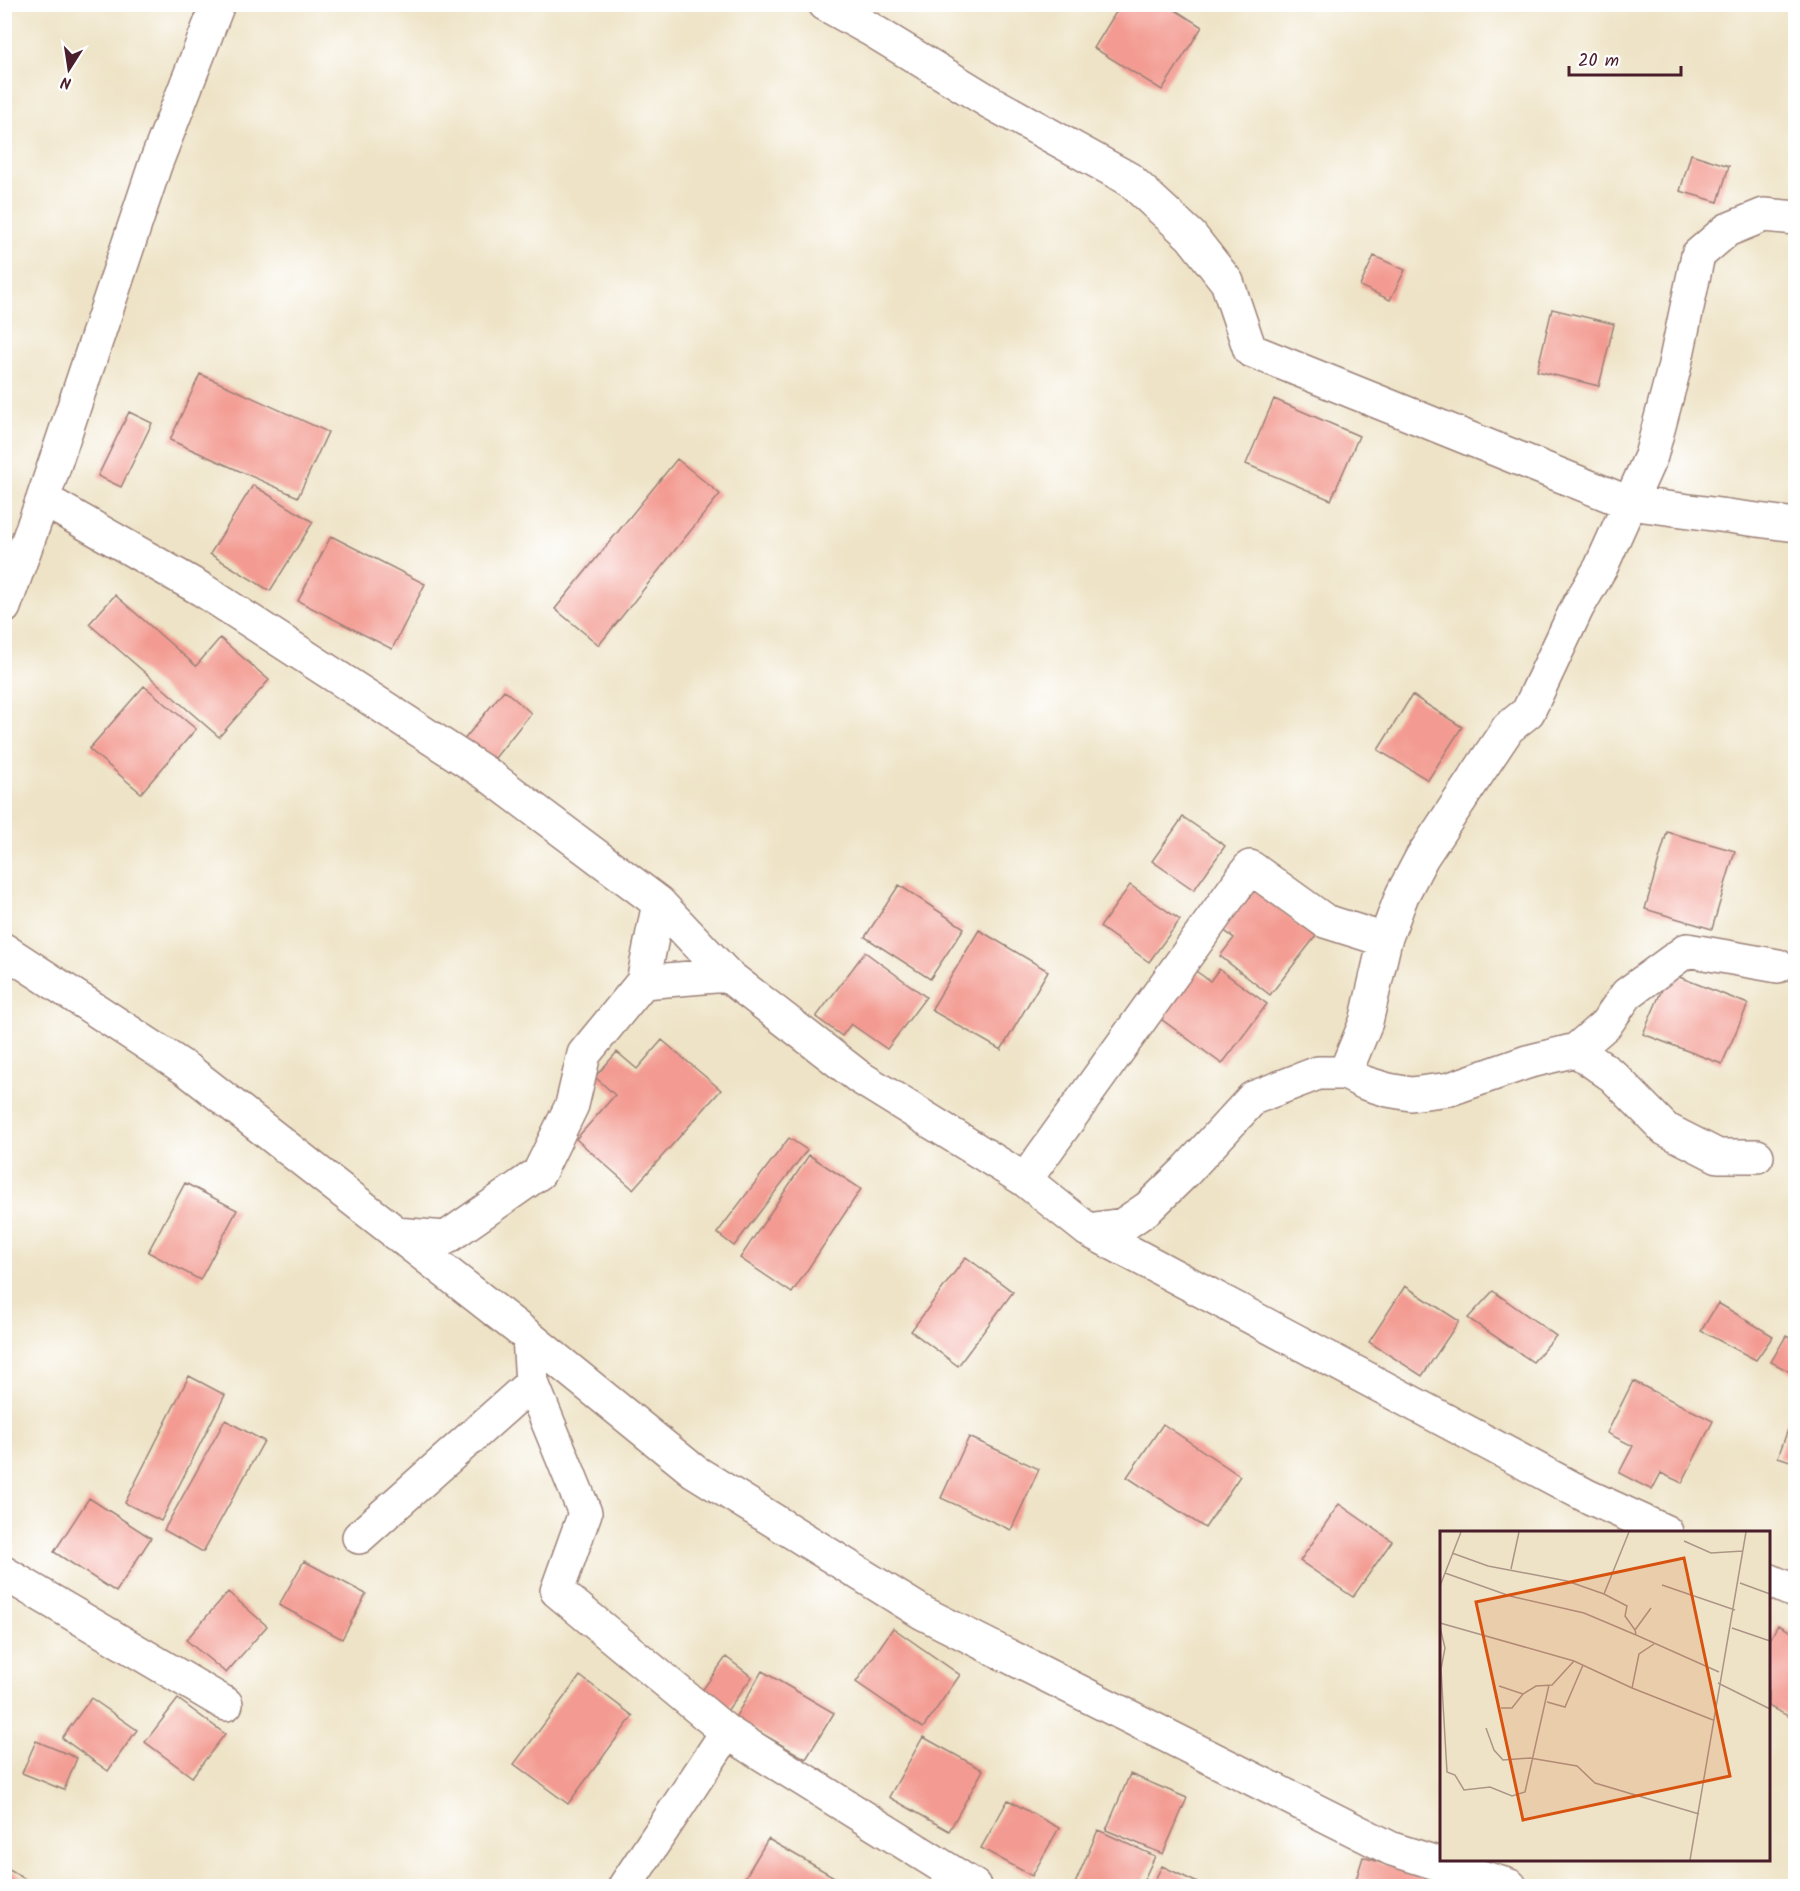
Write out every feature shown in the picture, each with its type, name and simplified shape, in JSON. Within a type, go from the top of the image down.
[{"type":"street","points":[[4,607],[43,499],[155,165],[218,4]]},
{"type":"street","points":[[825,4],[988,101],[1129,179],[1191,236],[1227,282],[1250,350],[1629,502],[1796,525]]},
{"type":"street","points":[[1345,1073],[1366,1022],[1385,940],[1402,895],[1422,856],[1508,728],[1528,712],[1577,608],[1601,567],[1651,456],[1674,369],[1698,255],[1726,230],[1764,215],[1796,218]]},
{"type":"street","points":[[43,499],[201,589],[477,768],[659,903],[727,975],[859,1077],[1025,1180],[1088,1230],[1587,1496],[1662,1531]]},
{"type":"street","points":[[1025,1180],[1250,867],[1325,921],[1385,940]]},
{"type":"street","points":[[396,1233],[446,1238],[539,1173],[572,1105],[584,1054],[643,982],[659,903]]},
{"type":"street","points":[[4,950],[189,1071],[529,1337],[694,1470],[922,1613],[1392,1849],[1510,1887]]},
{"type":"street","points":[[1088,1230],[1123,1225],[1148,1208],[1186,1171],[1253,1098],[1318,1072],[1345,1073],[1365,1083],[1411,1094],[1450,1089],[1527,1062],[1576,1050],[1606,1024],[1627,994],[1687,950],[1778,966]]},
{"type":"street","points":[[643,982],[727,975]]},
{"type":"street","points":[[1576,1050],[1613,1076],[1665,1129],[1718,1156],[1757,1156]]},
{"type":"street","points":[[529,1337],[532,1383],[585,1513],[557,1591],[727,1732],[974,1887]]},
{"type":"street","points":[[359,1537],[532,1383]]},
{"type":"street","points":[[4,1573],[226,1704]]},
{"type":"street","points":[[1770,1581],[1796,1592]]},
{"type":"street","points":[[626,1887],[727,1732]]},
{"type":"building","points":[[1121,4],[1166,4],[1202,27],[1162,90],[1094,48]]},
{"type":"building","points":[[1691,154],[1729,166],[1718,202],[1680,191]]},
{"type":"building","points":[[1374,256],[1405,270],[1390,300],[1360,286]]},
{"type":"building","points":[[1552,309],[1614,324],[1599,386],[1537,371]]},
{"type":"building","points":[[200,374],[328,432],[298,497],[170,440]]},
{"type":"building","points":[[1274,399],[1359,436],[1331,500],[1246,464]]},
{"type":"building","points":[[129,412],[152,423],[121,487],[98,476]]},
{"type":"building","points":[[677,459],[720,494],[599,645],[555,609]]},
{"type":"building","points":[[253,485],[313,522],[270,591],[210,554]]},
{"type":"building","points":[[331,536],[425,584],[392,649],[298,601]]},
{"type":"building","points":[[115,595],[196,666],[220,638],[269,680],[219,737],[89,624]]},
{"type":"building","points":[[144,686],[196,729],[141,793],[89,749]]},
{"type":"building","points":[[504,690],[531,713],[491,763],[463,741]]},
{"type":"building","points":[[1412,695],[1462,727],[1428,780],[1378,750]]},
{"type":"building","points":[[1183,817],[1225,846],[1194,890],[1152,861]]},
{"type":"building","points":[[1667,832],[1735,851],[1712,929],[1645,909]]},
{"type":"building","points":[[899,885],[964,928],[930,979],[865,937]]},
{"type":"building","points":[[1130,885],[1180,920],[1149,962],[1100,927]]},
{"type":"building","points":[[1253,888],[1316,936],[1270,995],[1220,956],[1234,938],[1222,929]]},
{"type":"building","points":[[979,930],[1048,971],[1001,1050],[931,1010]]},
{"type":"building","points":[[865,952],[926,997],[887,1049],[851,1024],[842,1036],[816,1017]]},
{"type":"building","points":[[1193,969],[1210,981],[1219,969],[1267,1004],[1222,1064],[1157,1016]]},
{"type":"building","points":[[1669,973],[1748,1004],[1722,1064],[1643,1034]]},
{"type":"building","points":[[662,1040],[721,1090],[633,1189],[576,1139],[615,1095],[595,1077],[617,1052],[637,1069]]},
{"type":"building","points":[[789,1138],[807,1150],[734,1246],[717,1233]]},
{"type":"building","points":[[809,1155],[861,1189],[792,1293],[740,1258]]},
{"type":"building","points":[[185,1183],[237,1210],[200,1280],[148,1252]]},
{"type":"building","points":[[966,1257],[1013,1292],[958,1366],[911,1331]]},
{"type":"building","points":[[1405,1286],[1459,1321],[1422,1376],[1369,1342]]},
{"type":"building","points":[[1493,1291],[1556,1336],[1533,1362],[1468,1318]]},
{"type":"building","points":[[1718,1303],[1773,1336],[1756,1360],[1701,1331]]},
{"type":"building","points":[[1786,1336],[1796,1341],[1796,1375],[1771,1362]]},
{"type":"building","points":[[189,1376],[225,1395],[161,1521],[125,1503]]},
{"type":"building","points":[[1633,1381],[1713,1421],[1682,1483],[1661,1473],[1652,1490],[1619,1473],[1633,1446],[1607,1433]]},
{"type":"building","points":[[1796,1410],[1796,1463],[1778,1457]]},
{"type":"building","points":[[225,1420],[264,1441],[203,1552],[164,1530]]},
{"type":"building","points":[[1163,1424],[1240,1476],[1205,1528],[1127,1477]]},
{"type":"building","points":[[969,1437],[1039,1469],[1011,1530],[941,1498]]},
{"type":"building","points":[[89,1498],[151,1538],[116,1592],[54,1552]]},
{"type":"building","points":[[1339,1504],[1392,1541],[1353,1597],[1300,1561]]},
{"type":"building","points":[[304,1561],[366,1594],[342,1639],[279,1605]]},
{"type":"building","points":[[228,1592],[267,1626],[226,1673],[186,1640]]},
{"type":"building","points":[[1778,1625],[1796,1634],[1796,1720],[1770,1707],[1770,1639]]},
{"type":"building","points":[[893,1628],[960,1675],[923,1728],[856,1682]]},
{"type":"building","points":[[726,1657],[752,1677],[727,1711],[701,1692]]},
{"type":"building","points":[[762,1671],[834,1713],[806,1759],[735,1718]]},
{"type":"building","points":[[580,1676],[633,1716],[568,1804],[514,1764]]},
{"type":"building","points":[[91,1698],[137,1730],[108,1771],[62,1738]]},
{"type":"building","points":[[178,1699],[225,1734],[192,1777],[145,1742]]},
{"type":"building","points":[[923,1737],[983,1770],[949,1831],[889,1797]]},
{"type":"building","points":[[36,1741],[77,1758],[64,1790],[22,1773]]},
{"type":"building","points":[[1130,1774],[1187,1798],[1163,1854],[1106,1830]]},
{"type":"building","points":[[1008,1800],[1059,1828],[1032,1876],[981,1848]]},
{"type":"building","points":[[1098,1830],[1155,1856],[1141,1886],[1074,1886]]},
{"type":"building","points":[[768,1839],[836,1878],[831,1886],[740,1886]]},
{"type":"building","points":[[1363,1857],[1429,1878],[1426,1886],[1354,1886]]},
{"type":"building","points":[[1162,1866],[1204,1886],[1152,1886]]},
{"type":"building","points":[[4,1867],[38,1886],[4,1886]]}]
